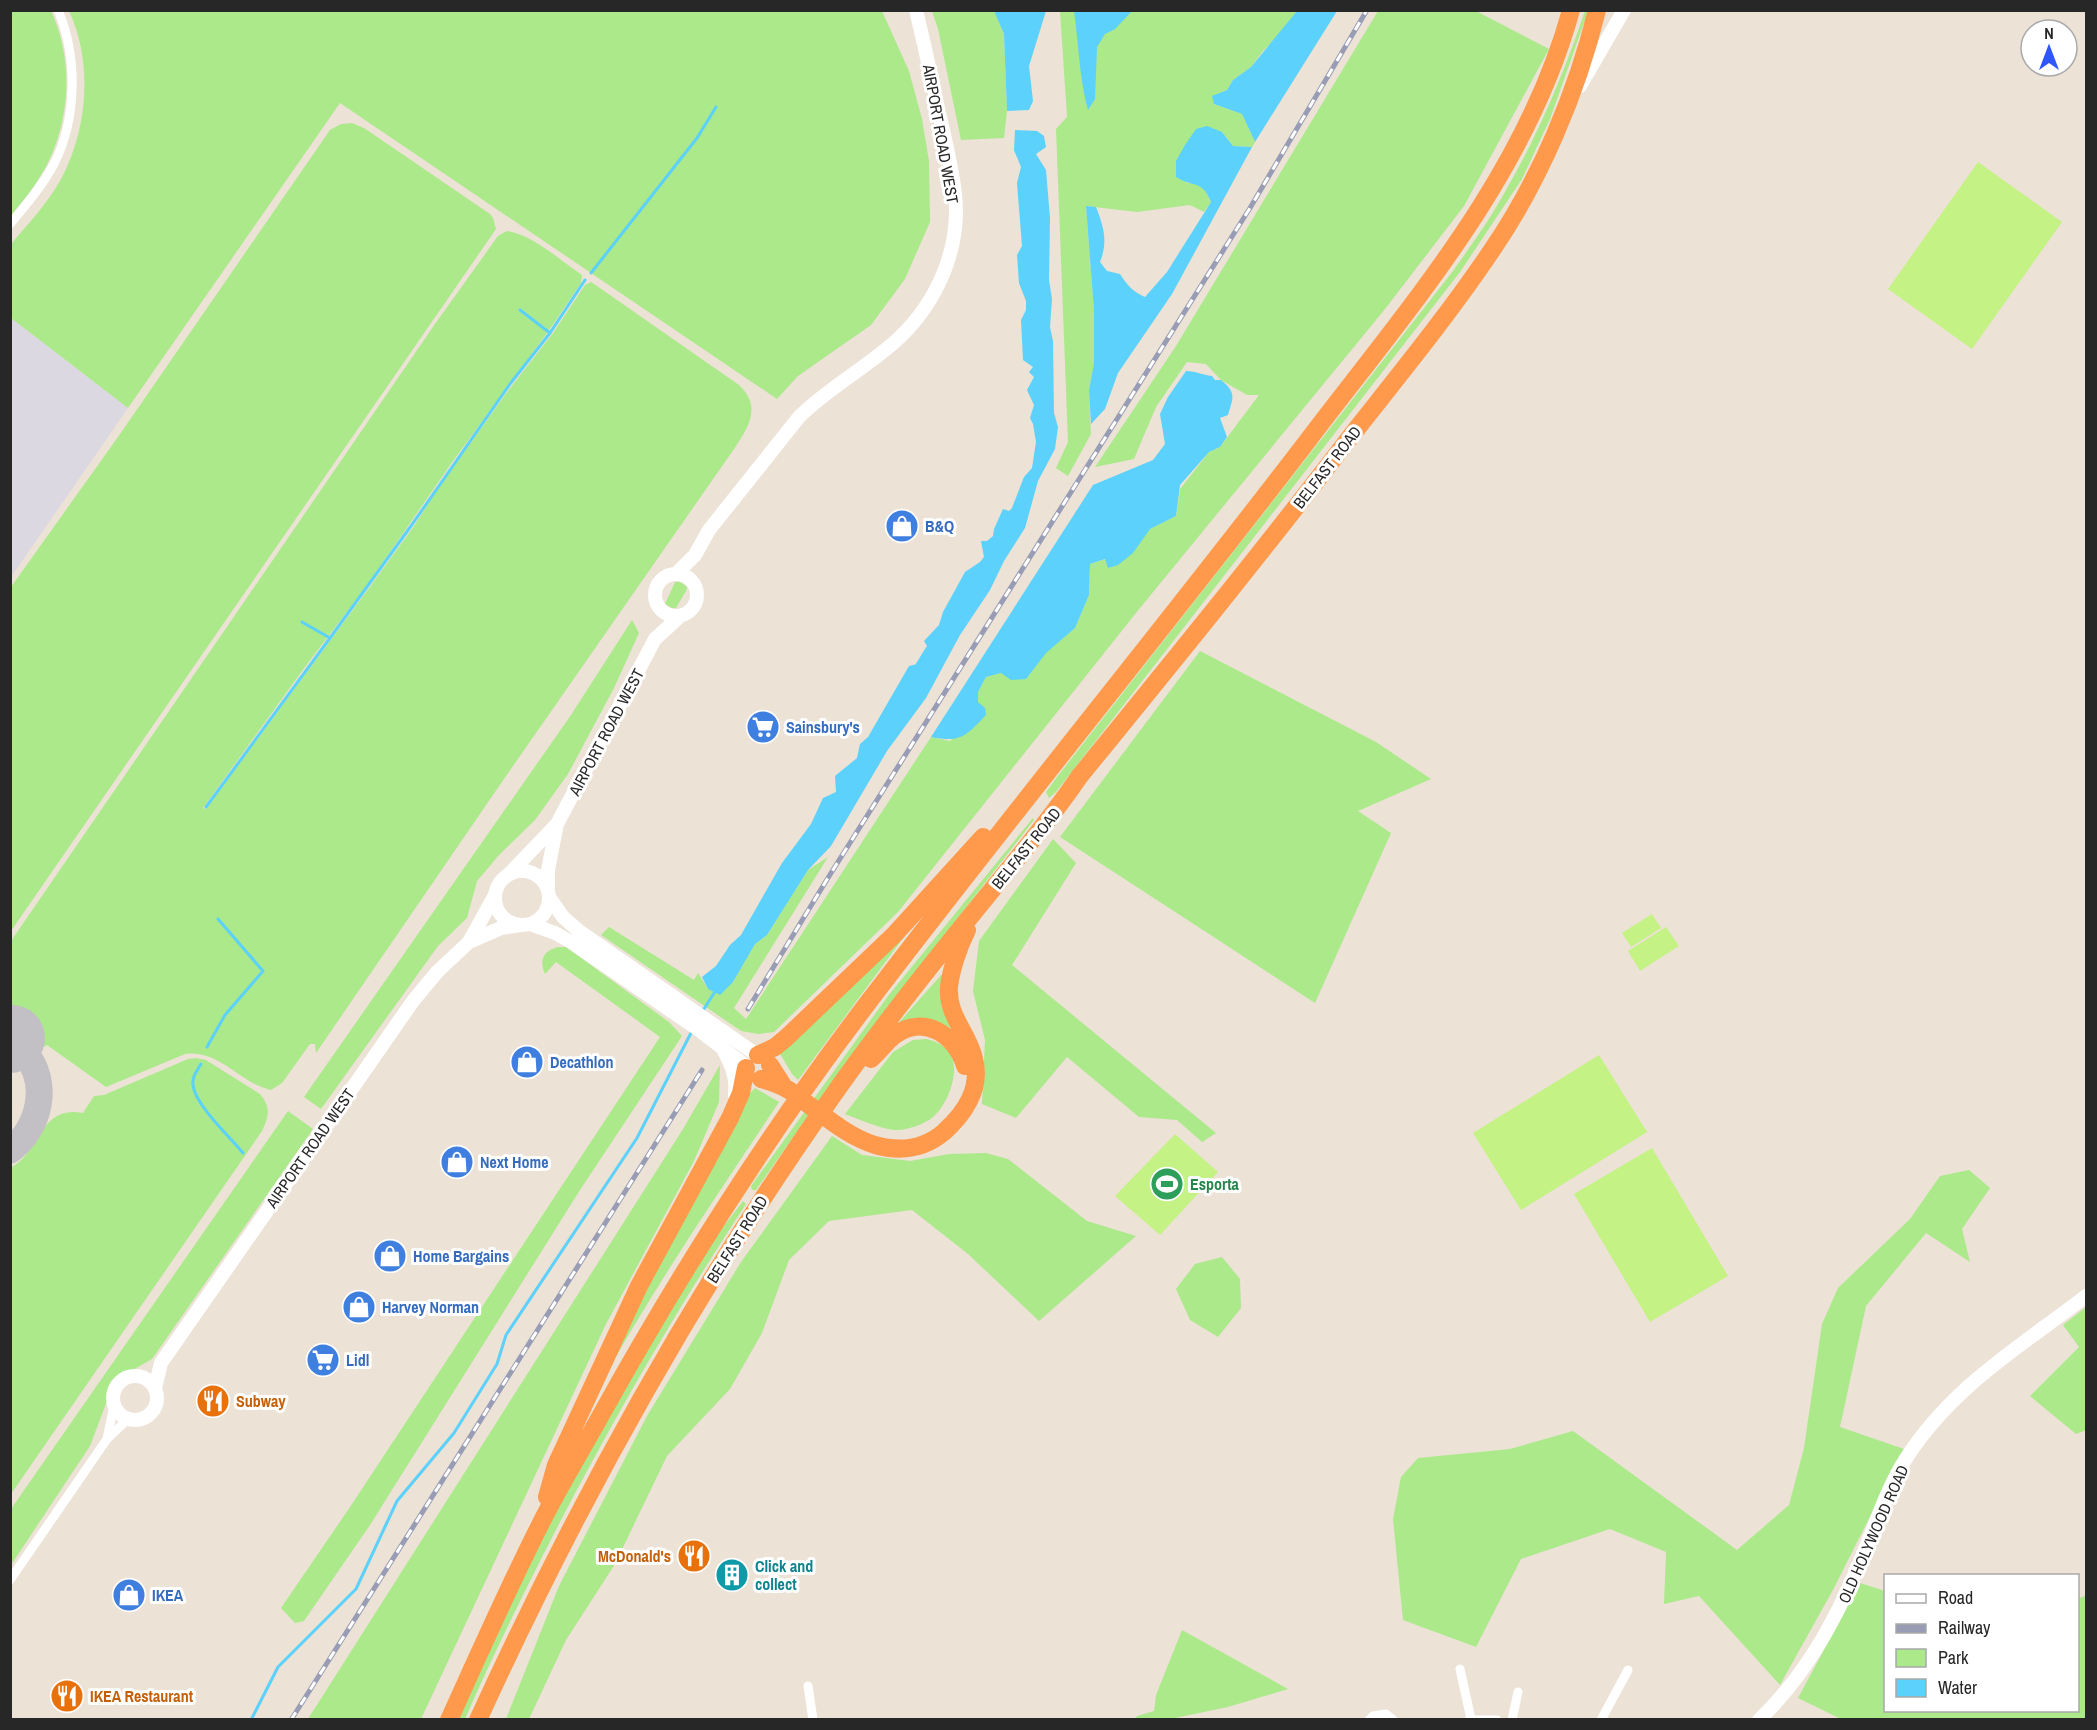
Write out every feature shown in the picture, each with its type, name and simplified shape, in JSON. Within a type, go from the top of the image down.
[{"type":"highway","name":"BELFAST ROAD","points":[[449,1719],[540,1525],[632,1358],[706,1237],[770,1139],[868,1004],[1227,545],[1463,236],[1512,154],[1540,94],[1571,10]]},
{"type":"highway","points":[[1569,105],[1597,10]]},
{"type":"highway","name":"BELFAST ROAD","points":[[478,1719],[579,1510],[700,1297],[762,1198],[892,1014],[1051,818],[1079,777],[1300,503],[1462,292],[1521,204],[1569,105]]},
{"type":"highway","points":[[540,1525],[556,1465],[572,1429],[639,1287],[730,1118],[756,1064],[894,935],[989,830],[1028,799]]},
{"type":"highway","points":[[756,1064],[785,1088],[857,1138],[894,1149],[925,1145],[936,1138],[972,1100],[975,1080],[974,1056],[956,1022],[950,1005],[949,987],[959,949],[981,903]]},
{"type":"highway","points":[[840,1086],[875,1056],[892,1037],[907,1029],[926,1027],[946,1036],[961,1053],[965,1066],[960,1115]]},
{"type":"street","points":[[10,224],[53,166],[61,148],[69,114],[72,83],[71,60],[68,39],[58,10]]},
{"type":"street","name":"AIRPORT ROAD WEST","points":[[676,574],[695,555],[710,530],[799,417],[811,405],[901,336],[933,295],[946,269],[953,241],[955,195],[944,132],[916,10]]},
{"type":"street","name":"BELFAST ROAD","points":[[1569,105],[1624,10]]},
{"type":"street","name":"AIRPORT ROAD WEST","points":[[694,583],[695,555]]},
{"type":"street","points":[[676,574],[683,575],[694,583],[698,593],[695,605],[686,614],[680,616],[667,614],[655,598],[658,584],[669,575],[676,574]]},
{"type":"street","name":"AIRPORT ROAD WEST","points":[[655,639],[658,605]]},
{"type":"street","name":"AIRPORT ROAD WEST","points":[[510,873],[557,824],[655,639],[680,616]]},
{"type":"street","name":"AIRPORT ROAD WEST","points":[[549,892],[548,870],[557,824]]},
{"type":"street","points":[[730,1118],[736,1094],[736,1079],[732,1066],[721,1047],[697,1021],[555,933],[505,919],[500,912],[495,895],[498,886],[510,873],[528,871],[536,874],[543,880],[563,917],[579,931],[756,1064]]},
{"type":"street","points":[[526,924],[544,914],[549,892]]},
{"type":"street","name":"AIRPORT ROAD WEST","points":[[155,1388],[161,1363],[413,1001],[437,972],[469,942],[495,895]]},
{"type":"street","name":"AIRPORT ROAD WEST","points":[[469,942],[501,928],[526,924]]},
{"type":"street","points":[[721,1047],[756,1064]]},
{"type":"street","name":"OLD HOLYWOOD ROAD","points":[[1759,1719],[1791,1687],[1821,1642],[1840,1608],[1881,1508],[1904,1462],[1936,1416],[1987,1369],[2086,1296]]},
{"type":"street","name":"AIRPORT ROAD WEST","points":[[134,1376],[161,1363]]},
{"type":"street","points":[[107,1439],[114,1405],[114,1391],[117,1385],[122,1380],[134,1376],[147,1379],[155,1388],[158,1400],[154,1411],[142,1420],[128,1419],[117,1411],[114,1405]]},
{"type":"street","points":[[10,1580],[107,1439],[128,1419]]},
{"type":"street","points":[[1460,1670],[1470,1719],[1497,1719]]},
{"type":"street","points":[[1601,1719],[1628,1670]]},
{"type":"street","points":[[808,1686],[813,1719]]},
{"type":"street","points":[[1512,1719],[1518,1692]]},
{"type":"street","points":[[1369,1719],[1386,1714],[1393,1719]]},
{"type":"shaded area","points":[[11,318],[128,408],[11,577]]},
{"type":"green space","points":[[11,10],[51,11],[64,53],[66,98],[56,143],[47,164],[11,216]]},
{"type":"green space","points":[[69,11],[882,11],[909,71],[922,119],[929,161],[930,222],[905,279],[871,325],[798,376],[777,399],[340,103],[128,408],[11,318],[11,244],[56,188],[70,160],[82,117],[84,73],[82,52]]},
{"type":"green space","points":[[932,11],[994,11],[1004,34],[1007,111],[1004,138],[961,140],[938,29]]},
{"type":"green space","points":[[1060,11],[1297,11],[1251,67],[1233,80],[1227,90],[1219,93],[1214,104],[1242,114],[1255,142],[1252,147],[1233,146],[1222,132],[1186,183],[1199,185],[1207,193],[1211,202],[1204,212],[1190,205],[1137,212],[1086,206],[1094,311],[1094,363],[1089,391],[1091,434],[1068,476],[1056,468],[1068,442],[1056,129],[1067,117]]},
{"type":"green space","points":[[1378,11],[1476,11],[1549,49],[1464,206],[1385,309],[1140,608],[898,912],[774,1032],[759,1034],[741,1031],[601,935],[609,927],[694,980],[698,973],[708,989],[733,982],[755,944],[767,935],[808,870],[828,857],[734,1008],[746,1019],[931,737],[950,741],[985,708],[978,703],[978,692],[986,677],[1001,673],[1026,679],[1045,653],[1075,628],[1089,595],[1090,564],[1106,559],[1108,567],[1150,529],[1176,516],[1180,489],[1209,452],[1220,447],[1259,395],[1247,395],[1221,380],[1206,364],[1187,362],[1156,407],[1134,459],[1095,467],[1176,346]]},
{"type":"green space","points":[[1585,11],[1588,11],[1550,119],[1522,179],[1460,272],[1056,792],[1049,798],[1046,792],[1057,777],[1453,271],[1481,231],[1540,125]]},
{"type":"green space","points":[[352,123],[364,128],[490,214],[496,229],[11,931],[11,587],[118,437],[330,130],[341,124]]},
{"type":"green space","points":[[1978,162],[2062,222],[1972,349],[1888,289]]},
{"type":"green space","points":[[507,231],[526,237],[546,249],[582,275],[581,283],[368,584],[203,808],[206,809],[369,588],[507,392],[553,333],[585,285],[591,282],[739,385],[750,401],[751,417],[748,424],[734,449],[316,1053],[315,1044],[310,1044],[282,1083],[271,1090],[260,1087],[209,1057],[197,1054],[185,1054],[106,1087],[47,1045],[44,1047],[11,1024],[11,941],[435,324],[498,236]]},
{"type":"green space","points":[[675,582],[680,582],[687,587],[676,608],[672,608],[665,604]]},
{"type":"green space","points":[[632,620],[639,633],[614,688],[568,774],[535,820],[500,854],[477,881],[467,918],[438,946],[321,1109],[304,1097],[571,715]]},
{"type":"green space","points":[[1200,651],[1376,742],[1431,779],[1358,811],[1391,833],[1315,1003],[1060,837]]},
{"type":"green space","points":[[1033,818],[1034,820],[846,1062],[756,1190],[752,1190],[751,1186],[888,996]]},
{"type":"green space","points":[[1053,839],[1076,863],[1012,965],[1216,1133],[1202,1142],[1177,1120],[1139,1117],[1067,1057],[1016,1118],[982,1104],[985,1040],[973,991],[979,941]]},
{"type":"green space","points":[[1652,914],[1661,928],[1631,947],[1622,933]]},
{"type":"green space","points":[[918,918],[798,1080],[779,1052]]},
{"type":"green space","points":[[1666,927],[1679,946],[1640,971],[1628,951]]},
{"type":"green space","points":[[558,947],[566,947],[669,1022],[682,1036],[580,1190],[370,1525],[304,1621],[295,1623],[281,1608],[660,1037],[556,962],[545,974],[542,964],[544,957],[549,951]]},
{"type":"green space","points":[[942,974],[963,1042],[949,1027],[922,1019],[895,1027]]},
{"type":"green space","points":[[927,1039],[938,1043],[950,1053],[954,1072],[949,1093],[933,1117],[912,1127],[893,1130],[845,1114],[893,1052],[913,1040]]},
{"type":"green space","points":[[1599,1055],[1647,1132],[1521,1210],[1473,1133]]},
{"type":"green space","points":[[188,1059],[206,1060],[260,1094],[267,1107],[267,1116],[262,1131],[11,1494],[11,1168],[29,1151],[49,1122],[58,1116],[69,1112],[83,1113],[94,1096],[104,1095]]},
{"type":"green space","points":[[720,1065],[719,1102],[694,1161],[606,1324],[421,1719],[308,1719],[683,1129]]},
{"type":"green space","points":[[755,1088],[779,1102],[668,1271],[605,1376],[622,1334],[750,1093]]},
{"type":"green space","points":[[288,1111],[313,1129],[152,1359],[124,1375],[113,1385],[90,1446],[11,1565],[11,1509]]},
{"type":"green space","name":"Esporta","points":[[1175,1134],[1218,1172],[1160,1235],[1115,1196]]},
{"type":"green space","points":[[832,1136],[862,1155],[910,1161],[949,1154],[986,1153],[1008,1159],[1087,1221],[1136,1236],[1039,1321],[968,1254],[912,1210],[829,1221],[789,1260],[762,1333],[730,1389],[667,1456],[615,1564],[566,1640],[529,1719],[506,1719],[559,1586],[647,1416],[741,1262]]},
{"type":"green space","points":[[1652,1148],[1728,1276],[1650,1322],[1574,1194]]},
{"type":"green space","points":[[1969,1170],[1990,1188],[1962,1229],[1970,1262],[1926,1233],[1866,1306],[1840,1427],[1904,1449],[1834,1588],[1780,1685],[1699,1596],[1664,1604],[1666,1552],[1610,1529],[1521,1559],[1476,1647],[1403,1620],[1393,1519],[1401,1477],[1418,1458],[1510,1449],[1573,1431],[1737,1550],[1789,1505],[1804,1448],[1822,1324],[1838,1288],[1910,1219],[1940,1176]]},
{"type":"green space","points":[[743,1201],[746,1204],[636,1382],[585,1474],[518,1605],[465,1719],[457,1720],[540,1542],[597,1437],[642,1356],[717,1235]]},
{"type":"green space","points":[[1222,1257],[1240,1279],[1241,1308],[1218,1337],[1190,1320],[1176,1289],[1195,1264]]},
{"type":"green space","points":[[2086,1307],[2086,1430],[2076,1434],[2030,1396],[2079,1347],[2063,1325]]},
{"type":"green space","points":[[1860,1583],[1884,1591],[1884,1712],[2079,1712],[2079,1598],[2086,1595],[2086,1719],[1841,1719],[1798,1698]]},
{"type":"green space","points":[[1182,1630],[1288,1689],[1228,1707],[1170,1719],[1135,1719],[1137,1716],[1154,1711],[1156,1695]]},
{"type":"water","points":[[994,11],[1046,11],[1029,66],[1033,101],[1029,110],[1007,111],[1004,34]]},
{"type":"water","points":[[1074,11],[1132,11],[1115,29],[1105,34],[1097,47],[1095,99],[1088,110],[1081,73]]},
{"type":"water","points":[[1297,11],[1337,11],[1255,142],[1242,114],[1214,104],[1212,96],[1227,90],[1233,80],[1251,67]]},
{"type":"water","points":[[1207,126],[1222,132],[1233,146],[1252,147],[1172,294],[1118,373],[1105,409],[1091,424],[1089,390],[1094,363],[1094,311],[1086,206],[1096,207],[1103,228],[1104,248],[1100,262],[1107,271],[1120,274],[1131,288],[1145,297],[1167,272],[1211,202],[1200,187],[1176,177],[1176,161],[1185,145],[1196,129]]},
{"type":"water","points":[[1015,130],[1037,131],[1044,136],[1046,147],[1036,154],[1046,170],[1050,218],[1049,280],[1052,299],[1050,327],[1053,341],[1054,413],[1058,427],[1055,449],[1038,481],[1025,528],[1004,561],[990,590],[960,635],[926,698],[887,751],[831,846],[808,870],[767,935],[755,944],[733,982],[720,995],[708,989],[702,977],[716,966],[730,945],[741,935],[782,863],[811,824],[823,798],[836,792],[835,776],[857,758],[860,744],[868,737],[909,666],[917,664],[927,646],[924,641],[939,625],[943,612],[965,572],[984,557],[981,541],[987,541],[993,536],[1003,509],[1009,511],[1012,508],[1024,477],[1032,468],[1036,442],[1030,418],[1034,405],[1027,390],[1034,377],[1029,372],[1033,367],[1023,360],[1021,320],[1026,310],[1026,301],[1019,283],[1017,255],[1022,246],[1017,183],[1021,167],[1014,150]]},
{"type":"water","points":[[1186,371],[1221,380],[1232,392],[1232,400],[1228,415],[1220,418],[1227,437],[1220,447],[1209,452],[1180,485],[1176,516],[1150,529],[1133,553],[1118,565],[1108,568],[1105,559],[1090,564],[1089,595],[1075,628],[1046,653],[1026,679],[1011,680],[1001,673],[986,677],[978,692],[978,702],[985,708],[986,715],[968,733],[949,739],[931,737],[1093,485],[1153,460],[1165,444],[1160,414],[1168,397]]},
{"type":"waterway","points":[[591,273],[697,138],[716,107]]},
{"type":"waterway","points":[[550,333],[585,280]]},
{"type":"waterway","points":[[330,638],[510,384],[550,333],[520,310]]},
{"type":"waterway","points":[[206,807],[330,638],[302,622]]},
{"type":"waterway","points":[[917,665],[926,650]]},
{"type":"waterway","points":[[207,1047],[225,1015],[263,971],[218,919]]},
{"type":"waterway","points":[[702,1012],[716,990]]},
{"type":"waterway","points":[[251,1720],[278,1667],[356,1589],[397,1501],[454,1433],[497,1364],[506,1335],[637,1138],[692,1031]]},
{"type":"waterway","points":[[201,1064],[193,1079],[195,1093],[206,1111],[243,1153]]},
{"type":"taxiway","points":[[10,1040],[23,1051],[33,1065],[39,1091],[35,1118],[29,1130],[10,1150]]},
{"type":"railway","points":[[748,1009],[831,873],[1250,208],[1367,10]]},
{"type":"railway","points":[[291,1720],[702,1070]]},
{"type":"place","name":"B&Q","points":[[902,526]]},
{"type":"place","name":"Sainsbury's","points":[[763,727]]},
{"type":"place","name":"Decathlon","points":[[527,1062]]},
{"type":"place","name":"Next Home","points":[[457,1162]]},
{"type":"place","name":"Esporta","points":[[1167,1184]]},
{"type":"place","name":"Home Bargains","points":[[390,1256]]},
{"type":"place","name":"Harvey Norman","points":[[359,1307]]},
{"type":"place","name":"Lidl","points":[[323,1360]]},
{"type":"place","name":"Subway","points":[[213,1401]]},
{"type":"place","name":"McDonald's","points":[[694,1556]]},
{"type":"place","name":"Click and collect","points":[[732,1575]]},
{"type":"place","name":"IKEA","points":[[129,1595]]},
{"type":"place","name":"IKEA Restaurant","points":[[67,1696]]}]
